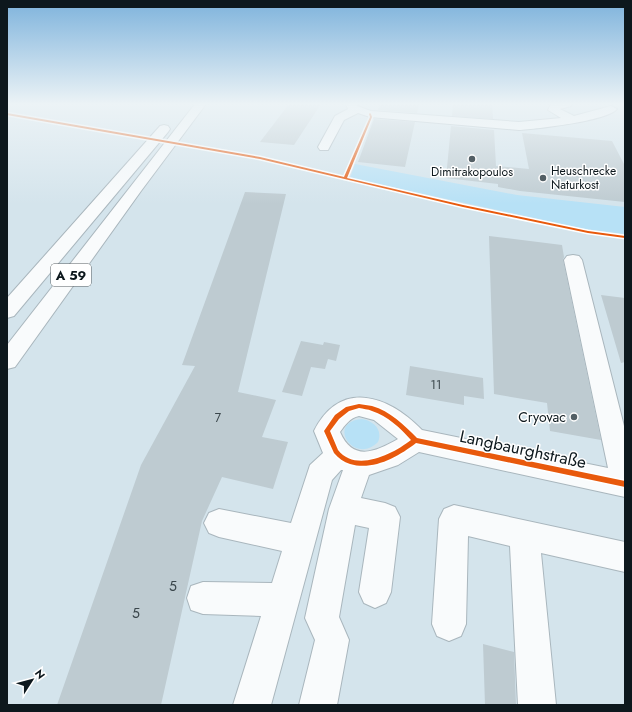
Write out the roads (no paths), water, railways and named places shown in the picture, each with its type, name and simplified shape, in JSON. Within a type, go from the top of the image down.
[{"type":"main road","name":"A 59","points":[[7,311],[157,137]]},
{"type":"main road","name":"A 59","points":[[7,361],[175,137]]},
{"type":"main road","points":[[324,147],[329,137]]},
{"type":"main road","points":[[573,260],[625,484]]},
{"type":"main road","points":[[252,705],[320,474],[333,461],[351,460],[369,463],[394,455],[406,448],[415,440],[404,427],[388,415],[372,407],[354,407],[342,412],[333,419],[327,431],[337,453],[351,460]]},
{"type":"main road","name":"Langbaurghstraße","points":[[415,440],[625,484]]},
{"type":"main road","points":[[318,705],[332,640],[322,618],[351,460]]},
{"type":"main road","points":[[343,509],[385,517],[375,592]]},
{"type":"main road","points":[[449,624],[454,519],[625,557]]},
{"type":"main road","points":[[219,523],[300,540]]},
{"type":"main road","points":[[524,534],[537,705]]},
{"type":"main road","points":[[203,598],[283,600]]},
{"type":"place","name":"Dimitrakopoulos","points":[[472,159]]},
{"type":"place","name":"Heuschrecke Naturkost","points":[[543,178]]},
{"type":"place","name":"Cryovac","points":[[574,417]]}]
